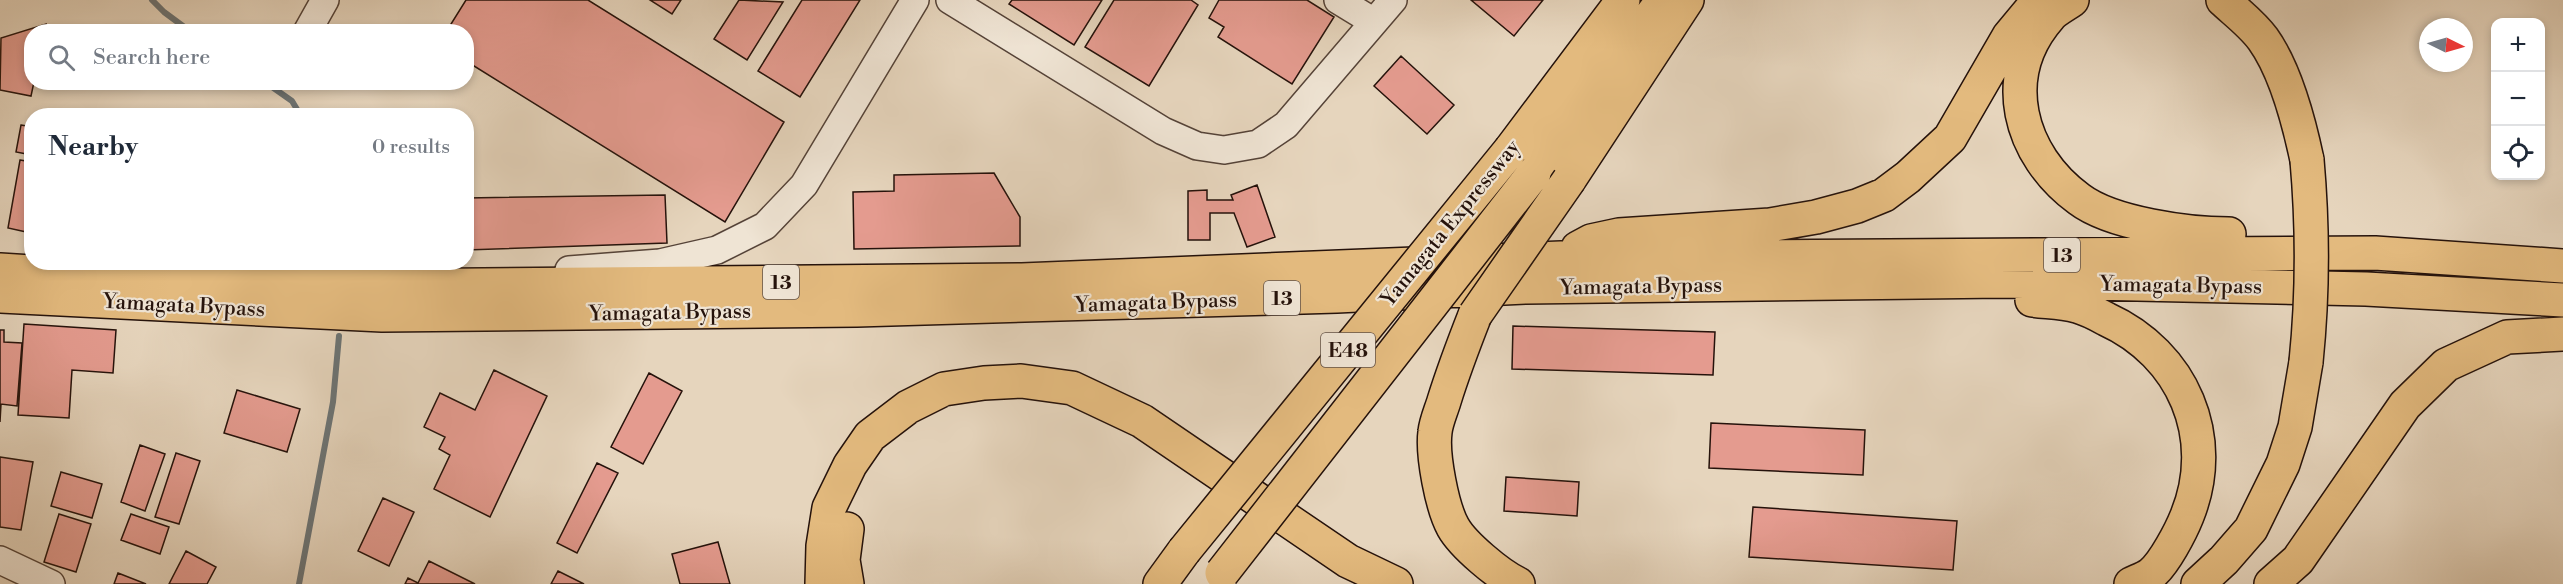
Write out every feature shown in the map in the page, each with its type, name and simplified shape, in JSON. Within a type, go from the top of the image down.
[{"type":"highway","name":"Yamagata Expressway","points":[[1160,584],[1511,148],[1623,0]]},
{"type":"highway","name":"Yamagata Expressway","points":[[1218,579],[1534,173],[1663,0]]},
{"type":"highway","points":[[1518,584],[1505,578],[1484,560],[1453,527],[1441,491],[1434,454],[1438,419],[1452,374],[1475,315],[1569,180],[1687,0]]},
{"type":"highway","points":[[1561,258],[1591,241],[1619,235],[1770,225],[1816,217],[1857,206],[1884,195],[1908,177],[1950,138],[2009,36],[2038,0]]},
{"type":"highway","points":[[2072,0],[2051,15],[2035,37],[2018,90],[2020,111],[2030,140],[2049,172],[2080,200],[2118,218],[2206,234],[2472,243],[2563,264]]},
{"type":"highway","points":[[2223,0],[2263,39],[2276,63],[2316,160]]},
{"type":"highway","points":[[2222,584],[2266,538],[2300,473],[2314,434],[2312,212],[2316,160],[2306,81],[2289,42],[2256,0]]},
{"type":"highway","name":"Yamagata Bypass","points":[[0,270],[143,279],[373,286],[1022,280],[1561,258],[2374,253],[2563,264]]},
{"type":"highway","name":"Yamagata Bypass","points":[[0,296],[393,315],[985,308],[1526,287],[2026,282],[2366,289],[2563,300]]},
{"type":"highway","points":[[1583,288],[1771,299],[2004,298],[2079,306],[2125,328],[2152,348],[2171,370],[2184,393],[2198,436],[2196,494],[2179,536],[2152,573],[2131,584]]},
{"type":"highway","points":[[2271,584],[2298,560],[2405,405],[2446,365],[2507,337],[2563,334]]},
{"type":"highway","points":[[2198,584],[2224,560],[2251,529],[2283,464],[2315,361]]},
{"type":"highway","points":[[822,584],[823,546],[829,508],[850,465],[870,436],[908,407],[944,389],[984,383],[1022,381],[1072,388],[1142,421],[1348,561],[1396,584]]},
{"type":"highway","points":[[847,584],[844,551],[854,502],[887,452],[918,425],[947,412],[1001,400],[1033,402],[1108,423],[1147,445],[1305,554],[1363,584]]},
{"type":"street","points":[[312,24],[325,0]]},
{"type":"street","points":[[373,286],[660,263],[717,250],[765,226],[804,185],[915,0]]},
{"type":"street","points":[[950,0],[1163,131],[1197,146],[1224,150],[1258,144],[1286,125],[1392,0]]},
{"type":"street","points":[[1338,0],[1374,22]]},
{"type":"street","points":[[0,560],[51,584]]},
{"type":"building","points":[[466,0],[588,0],[784,122],[725,222],[474,66],[474,24],[451,24]]},
{"type":"building","points":[[650,0],[681,0],[672,14]]},
{"type":"building","points":[[739,0],[783,2],[747,60],[714,39]]},
{"type":"building","points":[[802,0],[860,0],[800,97],[758,71]]},
{"type":"building","points":[[1012,0],[1102,0],[1074,45],[1009,4]]},
{"type":"building","points":[[1114,0],[1191,0],[1198,5],[1149,86],[1085,47]]},
{"type":"building","points":[[1219,0],[1307,0],[1334,17],[1292,84],[1218,37],[1224,27],[1209,18]]},
{"type":"building","points":[[1471,0],[1543,0],[1514,36]]},
{"type":"building","points":[[24,31],[24,90],[32,90],[31,96],[0,90],[1,38]]},
{"type":"building","points":[[1401,56],[1454,105],[1427,134],[1374,86]]},
{"type":"building","points":[[21,125],[24,126],[24,154],[16,152]]},
{"type":"building","points":[[20,160],[24,161],[24,231],[8,228]]},
{"type":"building","points":[[994,173],[1020,217],[1020,246],[854,249],[853,192],[894,191],[894,175]]},
{"type":"building","points":[[1257,185],[1275,237],[1247,247],[1234,213],[1210,213],[1210,240],[1188,240],[1188,191],[1207,190],[1207,200],[1233,200],[1231,195]]},
{"type":"building","points":[[665,195],[667,243],[474,250],[474,198]]},
{"type":"building","points":[[24,324],[116,330],[113,373],[72,370],[69,418],[18,415]]},
{"type":"building","points":[[1513,326],[1715,332],[1713,375],[1512,369]]},
{"type":"building","points":[[0,330],[4,330],[4,342],[22,343],[17,406],[1,404],[0,422]]},
{"type":"building","points":[[494,370],[547,396],[490,517],[434,489],[450,455],[439,449],[445,437],[424,427],[440,393],[475,410]]},
{"type":"building","points":[[649,373],[682,391],[643,464],[611,447]]},
{"type":"building","points":[[237,390],[300,409],[287,452],[224,433]]},
{"type":"building","points":[[1711,423],[1865,430],[1863,475],[1709,468]]},
{"type":"building","points":[[140,445],[165,454],[145,511],[121,502]]},
{"type":"building","points":[[176,453],[200,461],[179,524],[155,517]]},
{"type":"building","points":[[0,457],[33,462],[21,530],[0,527]]},
{"type":"building","points":[[597,463],[618,473],[577,553],[557,543]]},
{"type":"building","points":[[61,472],[102,484],[92,518],[51,506]]},
{"type":"building","points":[[1506,477],[1579,482],[1577,516],[1504,511]]},
{"type":"building","points":[[383,498],[414,512],[389,566],[358,551]]},
{"type":"building","points":[[1753,507],[1957,521],[1953,570],[1749,557]]},
{"type":"building","points":[[59,514],[91,524],[76,572],[44,562]]},
{"type":"building","points":[[131,514],[169,527],[160,554],[121,540]]},
{"type":"building","points":[[718,542],[730,584],[680,584],[672,554]]},
{"type":"building","points":[[186,551],[216,567],[207,584],[169,584]]},
{"type":"building","points":[[429,561],[475,584],[405,584],[408,578],[418,583]]},
{"type":"building","points":[[558,571],[584,584],[551,584]]},
{"type":"building","points":[[118,573],[146,584],[114,584]]},
{"type":"waterway","points":[[152,0],[180,24]]},
{"type":"waterway","points":[[276,90],[292,101],[296,108]]},
{"type":"waterway","points":[[299,584],[333,402],[339,336]]}]
